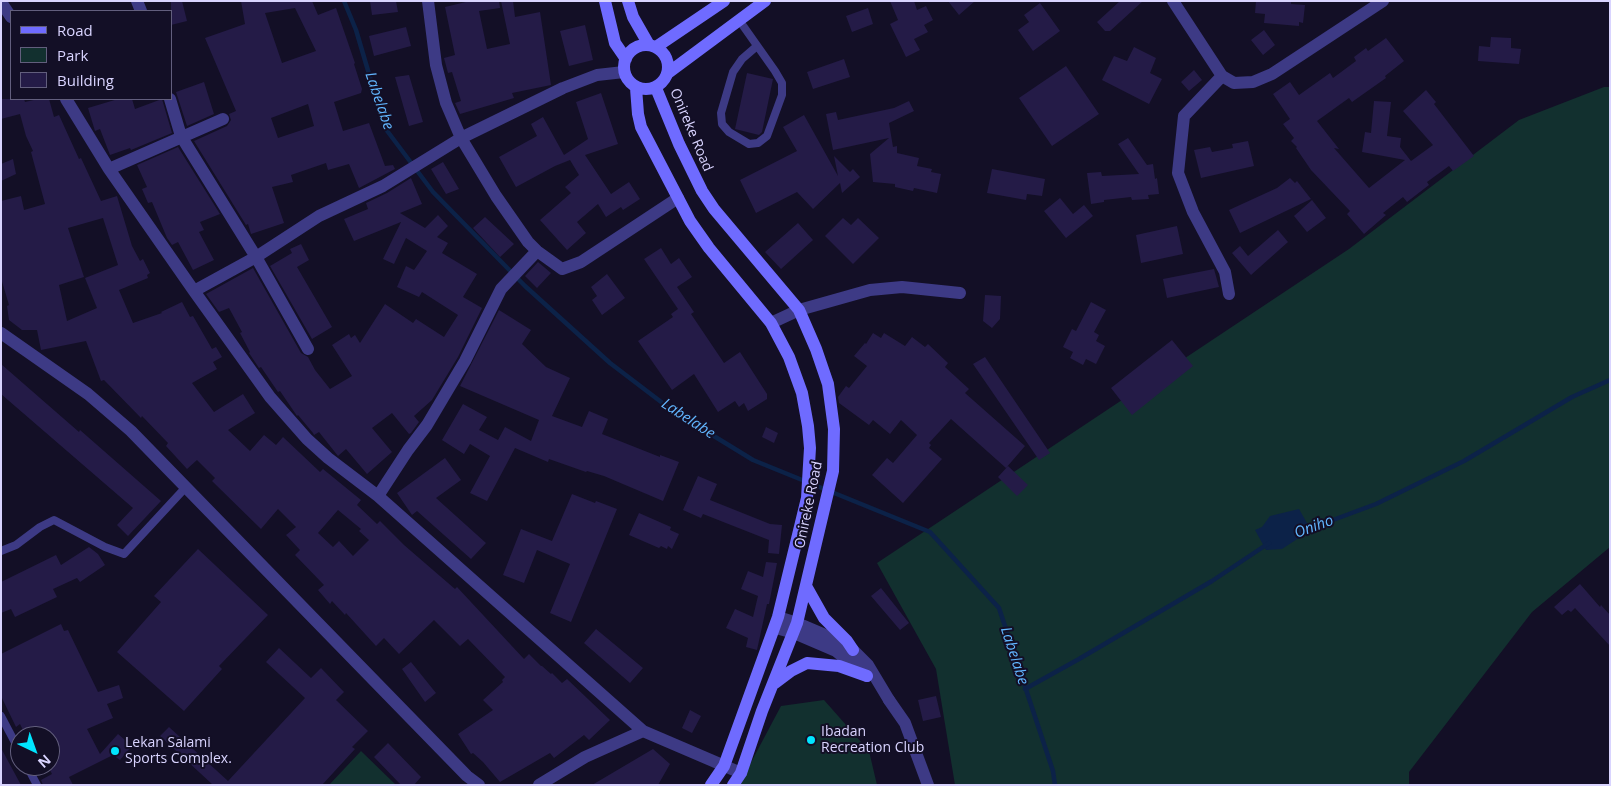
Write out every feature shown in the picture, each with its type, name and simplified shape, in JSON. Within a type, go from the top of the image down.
[{"type":"main road","points":[[605,1],[615,43],[625,65],[626,78],[636,88],[650,90],[664,82],[669,65],[667,58],[652,46],[632,17],[628,1]]},
{"type":"main road","points":[[625,65],[631,51],[639,46],[652,46],[724,1]]},
{"type":"main road","points":[[668,73],[765,1]]},
{"type":"main road","name":"Onireke Road","points":[[636,88],[641,127],[690,220],[709,248],[771,323],[789,357],[802,392],[808,426],[810,448],[807,498],[777,622],[724,766],[710,785]]},
{"type":"main road","name":"Onireke Road","points":[[656,88],[679,144],[702,191],[714,209],[799,310],[816,349],[828,384],[834,429],[833,471],[796,628],[762,711],[741,773],[733,785]]},
{"type":"main road","points":[[806,586],[824,618],[847,641],[852,650]]},
{"type":"main road","points":[[773,685],[791,671],[807,663],[839,666],[867,676]]},
{"type":"street","points":[[428,1],[436,65],[446,103],[461,138],[496,196],[528,242],[537,251],[562,269],[580,262],[678,198]]},
{"type":"street","points":[[1173,1],[1222,76],[1234,83],[1253,82],[1272,74],[1383,1]]},
{"type":"street","points":[[1,2],[10,15]]},
{"type":"street","points":[[194,291],[256,257],[319,216],[383,186],[461,138],[563,88],[625,65]]},
{"type":"street","points":[[1222,76],[1184,116],[1178,173],[1193,212],[1225,272],[1229,294]]},
{"type":"street","points":[[67,100],[109,168],[194,291],[270,397],[307,438],[328,458],[378,496],[643,731],[741,773]]},
{"type":"street","points":[[170,100],[181,136],[256,257],[308,349]]},
{"type":"street","points":[[109,168],[223,119]]},
{"type":"street","points":[[378,496],[427,425],[465,361],[501,289],[537,251]]},
{"type":"street","points":[[771,323],[799,310],[870,290],[902,287],[960,293]]},
{"type":"street","points":[[1,333],[88,394],[131,431],[460,769],[478,785]]},
{"type":"street","points":[[777,622],[837,640],[852,650],[868,665],[905,722],[928,785]]},
{"type":"street","points":[[796,628],[836,651],[867,676],[889,700]]},
{"type":"street","points":[[539,785],[584,757],[643,731]]},
{"type":"lane","points":[[739,20],[776,71],[782,83],[782,95],[767,136],[758,143],[749,144],[729,132],[722,124],[721,113],[733,72],[742,58],[757,46]]},
{"type":"lane","points":[[1,551],[16,546],[40,526],[54,520],[105,547],[124,554],[186,487]]},
{"type":"lane","points":[[1,716],[10,733]]},
{"type":"green space","points":[[1604,87],[1610,87],[1610,547],[1532,612],[1409,772],[1409,785],[955,785],[936,669],[877,563],[1349,249],[1519,120]]},
{"type":"green space","name":"Ibadan Recreation Club","points":[[824,700],[869,751],[877,785],[739,785],[781,706]]},
{"type":"green space","points":[[361,751],[396,785],[329,785]]},
{"type":"water","points":[[1299,509],[1311,530],[1282,549],[1266,550],[1255,530],[1262,527],[1270,516]]},
{"type":"building","points":[[171,1],[182,1],[187,21],[172,25]]},
{"type":"building","points":[[241,1],[312,1],[318,15],[336,8],[362,89],[361,93],[334,102],[343,131],[369,123],[385,166],[393,165],[395,169],[359,188],[349,164],[328,170],[326,163],[291,175],[293,182],[272,187],[284,223],[251,234],[248,224],[246,225],[194,141],[227,126],[231,120],[229,114],[236,111],[205,38],[245,24]],"holes":[[[295,8],[316,51],[282,63],[265,13]],[[308,104],[314,126],[278,138],[271,118]]]},
{"type":"building","points":[[370,1],[396,1],[398,12],[372,15]]},
{"type":"building","points":[[470,1],[499,1],[500,8],[479,11],[487,49],[510,44],[501,1],[513,1],[515,17],[540,12],[551,85],[512,93],[514,98],[460,114],[455,103],[461,101],[452,72],[448,73],[444,58],[455,55],[445,7]]},
{"type":"building","points":[[890,1],[914,1],[917,10],[926,6],[933,20],[924,25],[928,32],[914,39],[920,50],[906,57],[890,24],[898,20]]},
{"type":"building","points":[[948,1],[975,1],[959,15]]},
{"type":"building","points":[[1120,1],[1143,1],[1110,31],[1105,31],[1097,22]]},
{"type":"building","points":[[1256,1],[1291,1],[1291,4],[1305,5],[1303,23],[1299,22],[1299,26],[1264,23],[1265,14],[1255,13]]},
{"type":"building","points":[[1040,3],[1060,31],[1033,51],[1018,30],[1029,22],[1024,15]]},
{"type":"building","points":[[868,8],[873,24],[852,32],[846,16]]},
{"type":"building","points":[[585,25],[593,60],[569,66],[560,31]]},
{"type":"building","points":[[406,27],[411,46],[374,56],[369,36]]},
{"type":"building","points":[[1264,30],[1275,45],[1263,55],[1251,40]]},
{"type":"building","points":[[1491,37],[1511,38],[1511,48],[1521,49],[1519,64],[1478,61],[1479,46],[1490,47]]},
{"type":"building","points":[[1386,38],[1404,61],[1385,76],[1386,78],[1352,102],[1349,98],[1317,121],[1339,149],[1334,148],[1369,188],[1405,160],[1362,152],[1365,132],[1371,133],[1374,101],[1391,102],[1387,136],[1401,138],[1400,147],[1411,161],[1433,145],[1403,111],[1426,90],[1436,102],[1434,104],[1474,156],[1453,171],[1449,166],[1427,182],[1429,185],[1407,202],[1403,197],[1383,213],[1386,215],[1364,234],[1347,214],[1350,211],[1311,170],[1297,147],[1291,141],[1294,138],[1283,124],[1290,119],[1273,94],[1290,82],[1299,95],[1330,73],[1333,78],[1356,61],[1354,57],[1366,48],[1368,51]]},
{"type":"building","points":[[1134,47],[1156,58],[1150,73],[1162,79],[1149,104],[1102,80],[1114,56],[1127,61]]},
{"type":"building","points":[[844,59],[850,77],[813,89],[807,72]]},
{"type":"building","points":[[1066,66],[1099,114],[1052,146],[1019,98]]},
{"type":"building","points":[[1194,70],[1202,80],[1189,91],[1181,82]]},
{"type":"building","points":[[747,73],[773,79],[762,132],[759,135],[735,129]]},
{"type":"building","points":[[409,75],[423,122],[409,126],[395,77]]},
{"type":"building","points":[[204,82],[214,114],[187,126],[176,92]]},
{"type":"building","points":[[601,93],[618,144],[585,155],[611,194],[629,182],[640,199],[623,210],[621,207],[606,217],[598,204],[577,222],[586,233],[567,250],[540,220],[571,193],[565,187],[579,175],[570,160],[516,187],[499,157],[537,136],[531,124],[543,117],[564,155],[588,139],[576,102]]},
{"type":"building","points":[[1,99],[24,100],[25,102],[49,100],[54,117],[59,115],[101,201],[117,196],[132,246],[140,261],[143,259],[150,273],[147,275],[148,278],[119,290],[133,323],[162,313],[182,302],[190,317],[193,316],[212,349],[216,347],[222,357],[213,362],[217,369],[192,383],[214,412],[243,394],[255,413],[228,430],[250,451],[264,435],[276,445],[283,437],[320,472],[323,469],[361,500],[357,505],[377,524],[380,521],[404,545],[455,589],[457,587],[524,659],[529,654],[562,683],[567,679],[610,720],[589,740],[584,735],[554,758],[550,753],[500,782],[483,762],[473,753],[471,754],[458,734],[493,710],[483,700],[503,682],[502,680],[505,677],[468,639],[460,646],[434,620],[399,654],[384,638],[376,646],[346,613],[345,615],[332,601],[330,604],[318,590],[324,585],[295,555],[300,550],[286,535],[296,527],[278,509],[261,529],[212,481],[215,478],[197,460],[187,469],[166,446],[168,443],[142,416],[141,418],[104,380],[101,381],[86,341],[41,350],[37,330],[22,330],[9,320],[7,306],[9,305],[1,278],[1,201],[21,196],[24,210],[45,204],[31,152],[33,151],[26,136],[20,114],[1,119]],"holes":[[[103,218],[118,265],[85,278],[97,308],[67,321],[59,285],[84,277],[68,228]],[[338,510],[361,529],[359,531],[369,540],[353,556],[339,541],[333,547],[318,533]]]},
{"type":"building","points":[[115,100],[132,100],[135,109],[162,100],[172,133],[131,150],[130,148],[110,155],[100,129],[95,131],[88,108]]},
{"type":"building","points":[[909,101],[914,111],[889,123],[893,147],[897,146],[897,153],[919,158],[917,166],[932,169],[931,172],[941,174],[937,193],[914,188],[913,191],[895,187],[895,184],[873,182],[870,154],[889,138],[833,150],[826,114],[836,112],[838,120],[894,108]]},
{"type":"building","points":[[804,115],[838,176],[834,156],[850,172],[853,169],[860,177],[842,193],[840,183],[813,209],[797,192],[756,213],[740,180],[797,151],[783,127]]},
{"type":"building","points":[[1128,138],[1147,165],[1153,164],[1159,194],[1148,195],[1149,199],[1132,200],[1131,197],[1104,200],[1104,202],[1091,204],[1087,173],[1101,172],[1102,176],[1139,174],[1118,144]]},
{"type":"building","points":[[1248,141],[1254,166],[1201,178],[1194,150],[1210,147],[1212,152],[1233,148],[1232,144]]},
{"type":"building","points":[[178,147],[220,214],[200,222],[204,230],[199,232],[214,260],[193,270],[178,242],[172,245],[167,238],[152,202],[148,203],[142,189],[147,187],[137,165]]},
{"type":"building","points":[[13,159],[16,174],[1,181],[1,164]]},
{"type":"building","points":[[443,162],[459,189],[446,194],[431,169]]},
{"type":"building","points":[[992,169],[1045,179],[1042,196],[1027,194],[1026,200],[987,193]]},
{"type":"building","points":[[411,178],[422,204],[400,213],[425,228],[438,215],[448,226],[437,237],[448,243],[442,253],[477,274],[463,297],[482,308],[458,357],[432,400],[414,416],[419,422],[411,433],[409,434],[392,413],[372,428],[392,452],[367,474],[346,449],[338,456],[319,432],[314,435],[297,416],[280,391],[278,392],[249,353],[240,333],[242,332],[229,308],[219,312],[206,294],[253,268],[301,353],[308,357],[315,370],[330,389],[352,376],[332,345],[349,334],[351,338],[355,335],[360,343],[385,304],[413,323],[416,319],[444,337],[458,315],[422,292],[419,297],[397,287],[406,266],[414,270],[427,251],[406,238],[394,264],[383,259],[401,222],[354,241],[344,219],[368,209],[366,203]]},
{"type":"building","points":[[1290,178],[1295,183],[1297,181],[1311,199],[1240,233],[1229,210],[1277,188]]},
{"type":"building","points":[[1060,198],[1073,214],[1084,205],[1093,216],[1066,238],[1044,211]]},
{"type":"building","points":[[1312,200],[1326,218],[1307,232],[1294,216]]},
{"type":"building","points":[[485,217],[514,244],[500,257],[473,228]]},
{"type":"building","points":[[843,218],[851,225],[858,218],[879,238],[853,264],[825,236]]},
{"type":"building","points":[[798,223],[813,240],[781,269],[765,252]]},
{"type":"building","points":[[1177,226],[1183,254],[1141,263],[1136,235]]},
{"type":"building","points":[[1278,230],[1288,242],[1251,275],[1232,253],[1240,246],[1248,256]]},
{"type":"building","points":[[301,244],[309,260],[297,267],[332,327],[312,339],[270,266],[292,253],[290,249]]},
{"type":"building","points":[[661,248],[671,264],[679,258],[692,277],[677,287],[694,312],[691,314],[724,363],[740,352],[767,394],[767,399],[748,411],[744,403],[739,407],[735,401],[718,412],[694,374],[672,390],[638,341],[673,317],[671,314],[678,309],[644,259]]},
{"type":"building","points":[[538,262],[551,273],[537,288],[525,276]]},
{"type":"building","points":[[1214,269],[1219,287],[1167,298],[1163,279]]},
{"type":"building","points":[[607,274],[625,298],[602,315],[592,300],[597,296],[591,287]]},
{"type":"building","points":[[985,295],[1001,296],[1000,319],[992,328],[983,321]]},
{"type":"building","points":[[1091,302],[1106,310],[1094,332],[1099,335],[1096,341],[1105,346],[1096,364],[1086,359],[1083,365],[1070,358],[1073,352],[1063,347],[1072,329],[1076,331]]},
{"type":"building","points":[[499,310],[531,330],[522,344],[546,367],[570,378],[552,416],[582,427],[589,411],[608,419],[602,434],[660,457],[660,455],[679,462],[663,501],[604,476],[549,459],[548,462],[515,448],[487,501],[470,493],[490,456],[470,444],[464,454],[442,440],[463,404],[487,417],[479,430],[498,440],[505,427],[531,441],[539,420],[460,386]]},
{"type":"building","points":[[873,333],[881,338],[884,333],[905,346],[912,337],[925,347],[928,344],[948,363],[945,367],[969,389],[965,393],[1025,446],[1006,468],[951,419],[929,443],[931,445],[929,448],[942,459],[903,503],[872,475],[887,458],[893,463],[917,435],[901,420],[890,434],[873,420],[869,425],[839,403],[838,397],[846,386],[849,388],[867,366],[854,356],[866,344]]},
{"type":"building","points":[[1172,340],[1193,366],[1132,415],[1111,388]]},
{"type":"building","points":[[985,357],[1050,453],[1039,460],[973,364]]},
{"type":"building","points":[[1,364],[161,501],[128,536],[117,525],[133,508],[1,394]]},
{"type":"building","points":[[766,427],[778,433],[774,443],[762,437]]},
{"type":"building","points":[[445,458],[461,480],[436,498],[486,543],[471,559],[417,511],[412,515],[397,493]]},
{"type":"building","points":[[1008,466],[1028,485],[1017,496],[998,477]]},
{"type":"building","points":[[698,476],[717,484],[710,500],[770,524],[782,525],[779,554],[768,553],[769,540],[703,514],[701,518],[683,510]]},
{"type":"building","points":[[572,494],[617,509],[571,622],[550,613],[570,564],[537,550],[524,583],[503,575],[521,529],[552,541]]},
{"type":"building","points":[[639,513],[671,527],[670,530],[679,534],[672,549],[668,546],[667,549],[661,546],[659,548],[629,535]]},
{"type":"building","points":[[89,547],[98,554],[105,565],[80,582],[77,578],[53,589],[57,597],[15,617],[11,609],[1,613],[1,582],[56,555],[61,565]]},
{"type":"building","points":[[198,549],[268,615],[219,666],[222,669],[184,711],[117,652],[161,602],[154,596]]},
{"type":"building","points":[[766,562],[777,563],[757,650],[746,647],[748,638],[726,628],[735,609],[753,617],[758,596],[741,589],[748,571],[763,577]]},
{"type":"building","points":[[1580,584],[1600,607],[1601,605],[1610,615],[1610,646],[1575,608],[1571,612],[1568,610],[1562,615],[1554,607]]},
{"type":"building","points":[[881,588],[909,623],[900,630],[871,596]]},
{"type":"building","points":[[61,624],[64,631],[68,630],[98,692],[119,685],[123,698],[107,704],[113,718],[87,729],[100,754],[118,734],[132,746],[120,760],[113,755],[69,777],[73,785],[43,785],[41,780],[48,776],[60,776],[60,726],[21,726],[20,724],[16,726],[1,696],[1,654]]},
{"type":"building","points":[[596,629],[643,668],[630,683],[584,643]]},
{"type":"building","points":[[279,648],[311,678],[321,668],[344,692],[336,700],[368,731],[352,747],[355,749],[322,785],[213,785],[160,736],[169,727],[228,781],[305,698],[266,662]]},
{"type":"building","points":[[411,662],[436,693],[425,702],[402,669]]},
{"type":"building","points":[[936,696],[941,717],[923,721],[918,700]]},
{"type":"building","points":[[690,710],[701,716],[692,733],[682,728]]},
{"type":"building","points":[[388,743],[421,777],[414,785],[401,785],[374,757]]},
{"type":"building","points":[[1,748],[10,765],[10,776],[16,776],[21,785],[1,785]]},
{"type":"building","points":[[653,749],[670,764],[658,785],[592,785]]},
{"type":"waterway","name":"Labelabe","points":[[344,1],[356,30],[385,128],[433,192],[525,286],[610,363],[673,411],[753,460],[930,532],[999,608],[1053,771],[1055,785]]},
{"type":"waterway","name":"Oniho","points":[[1306,530],[1376,504],[1464,461],[1572,397],[1610,380]]},
{"type":"waterway","name":"Oniho","points":[[1025,689],[1212,581],[1269,543]]},
{"type":"place","name":"Ibadan Recreation Club","points":[[811,740]]},
{"type":"place","name":"Lekan Salami Sports Complex.","points":[[115,751]]}]
